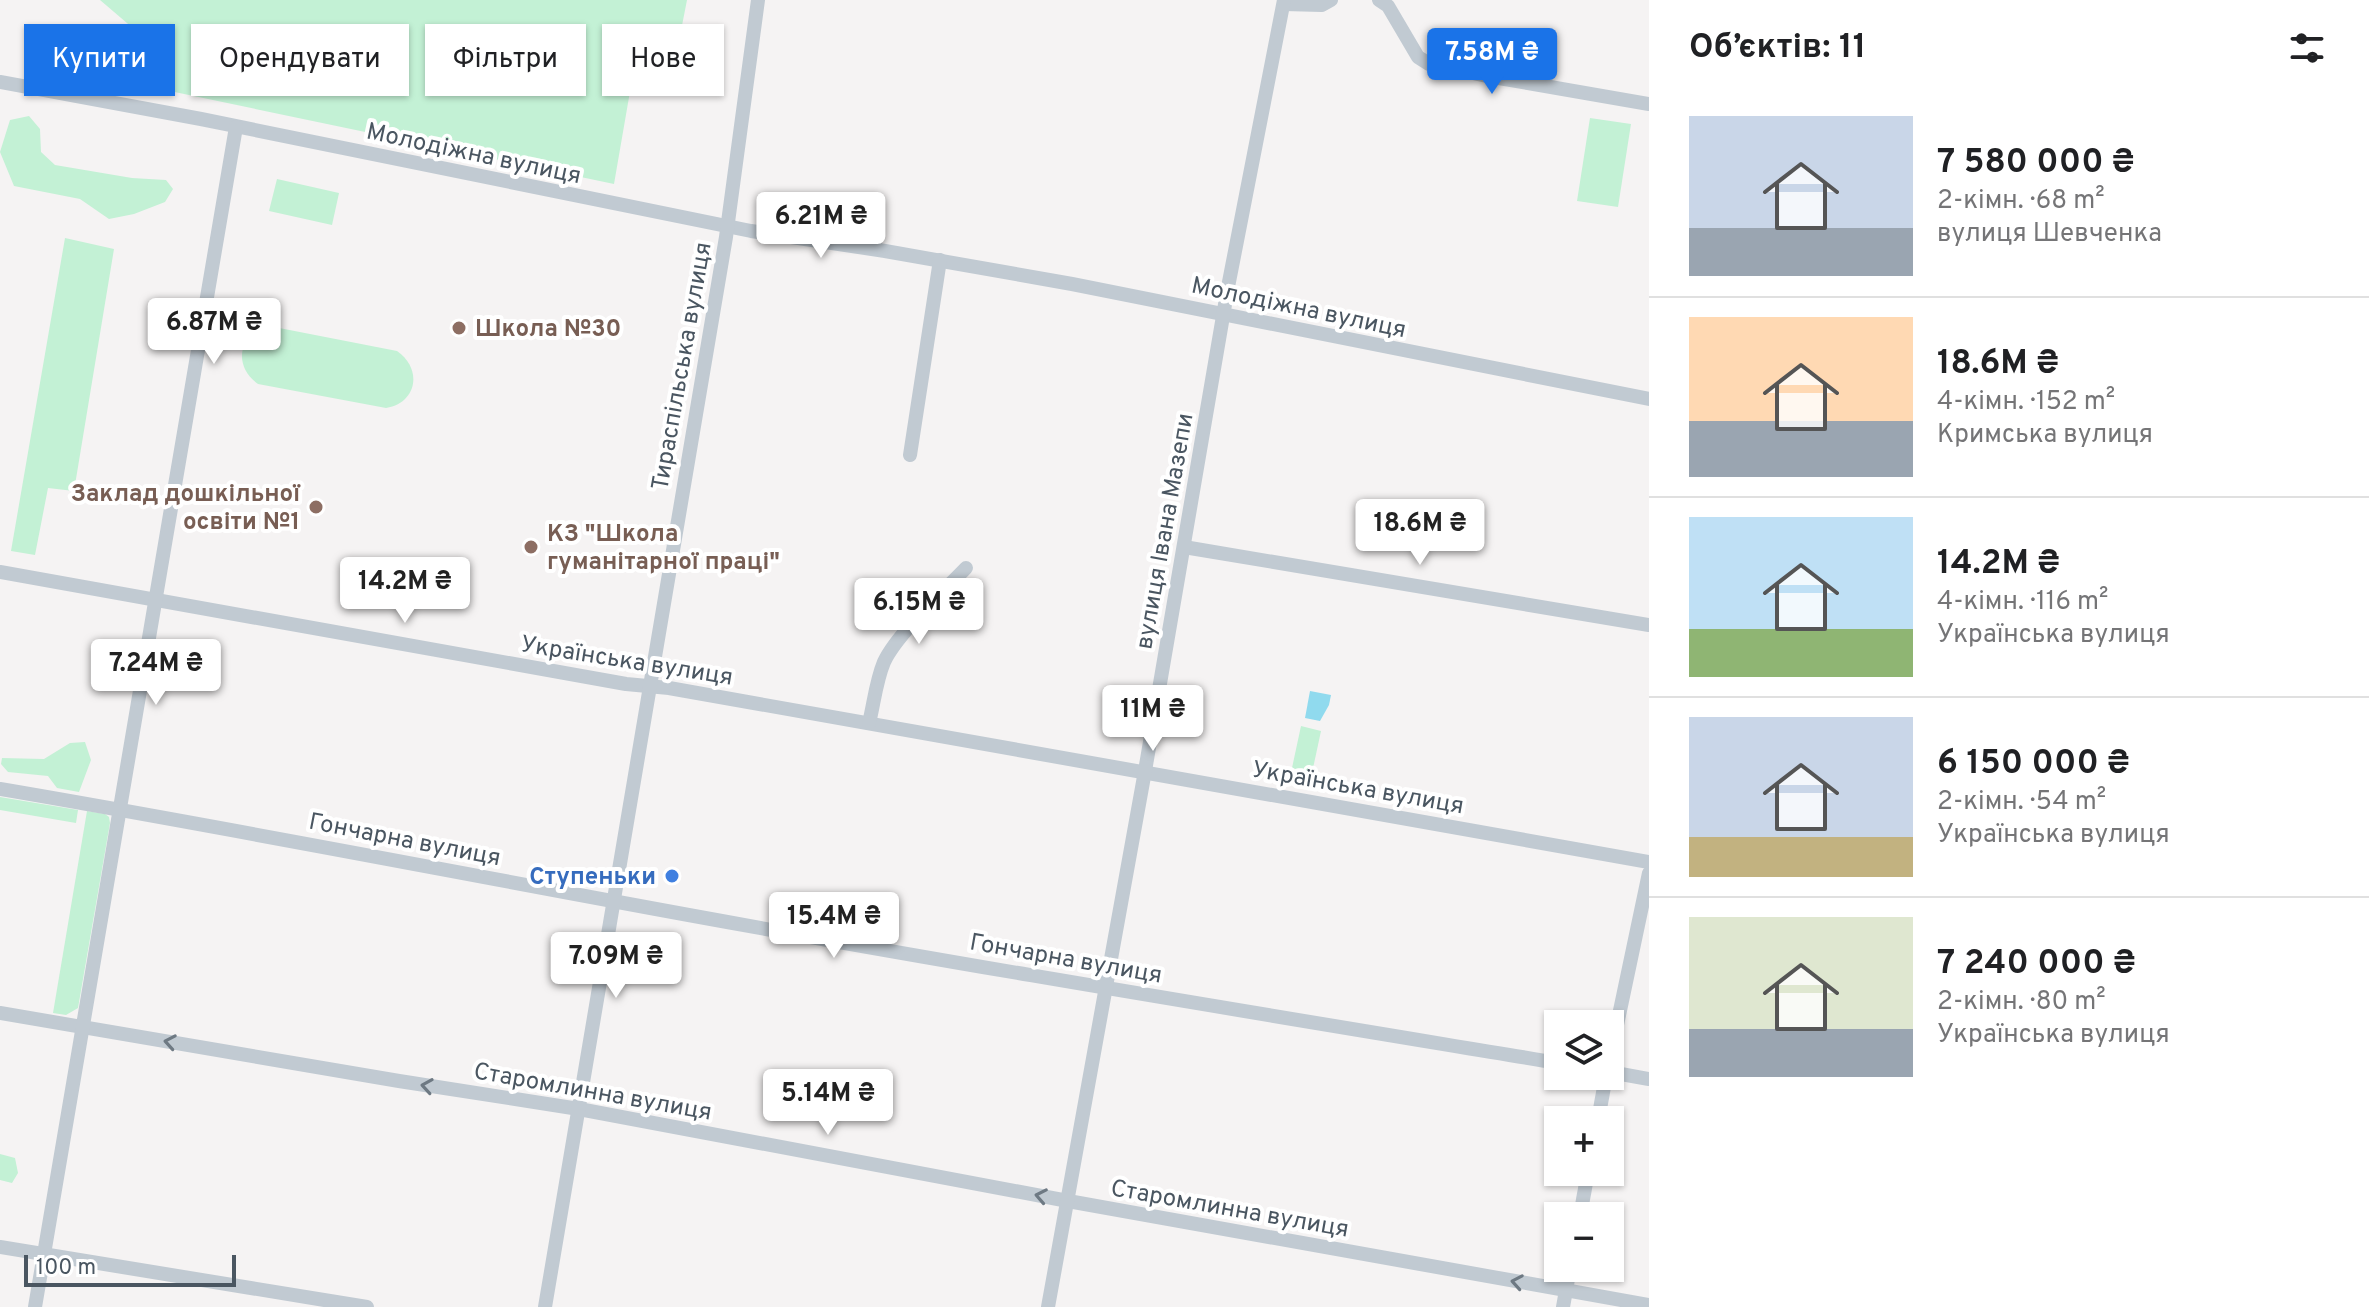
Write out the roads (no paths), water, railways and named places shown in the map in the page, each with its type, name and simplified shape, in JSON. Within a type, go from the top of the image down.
[{"type":"street","name":"Тираспільська вулиця","points":[[545,1307],[728,225],[758,0]]},
{"type":"street","points":[[1284,2],[1322,5],[1331,0]]},
{"type":"street","points":[[1379,0],[1388,6],[1418,57],[1429,64],[1649,104]]},
{"type":"street","name":"вулиця Івана Мазепи","points":[[1048,1307],[1145,771],[1223,313],[1284,2]]},
{"type":"street","name":"Молодіжна вулиця","points":[[0,82],[751,231],[940,260],[1223,313],[1649,399]]},
{"type":"street","points":[[35,1307],[236,127]]},
{"type":"street","points":[[910,455],[940,260]]},
{"type":"street","points":[[1184,547],[1649,625]]},
{"type":"street","points":[[869,723],[886,658],[895,644],[966,568]]},
{"type":"street","name":"Українська вулиця","points":[[0,572],[1649,862]]},
{"type":"street","name":"Гончарна вулиця","points":[[0,789],[1105,988],[1544,1061]]},
{"type":"street","points":[[1620,1010],[1649,873]]},
{"type":"street","name":"Старомлинна вулиця","points":[[0,1013],[579,1109],[1649,1305]]},
{"type":"street","points":[[1624,1076],[1649,1079]]},
{"type":"street","points":[[0,1247],[367,1307]]},
{"type":"street","points":[[1563,1307],[1568,1282]]},
{"type":"water","points":[[1310,691],[1331,695],[1320,721],[1305,718]]},
{"type":"place","name":"Школа №30","points":[[459,328]]},
{"type":"place","name":"Заклад дошкільної освіти №1","points":[[316,507]]},
{"type":"place","name":"КЗ \"Школа гуманітарної праці\"","points":[[531,547]]},
{"type":"place","name":"Ступеньки","points":[[672,876]]}]
